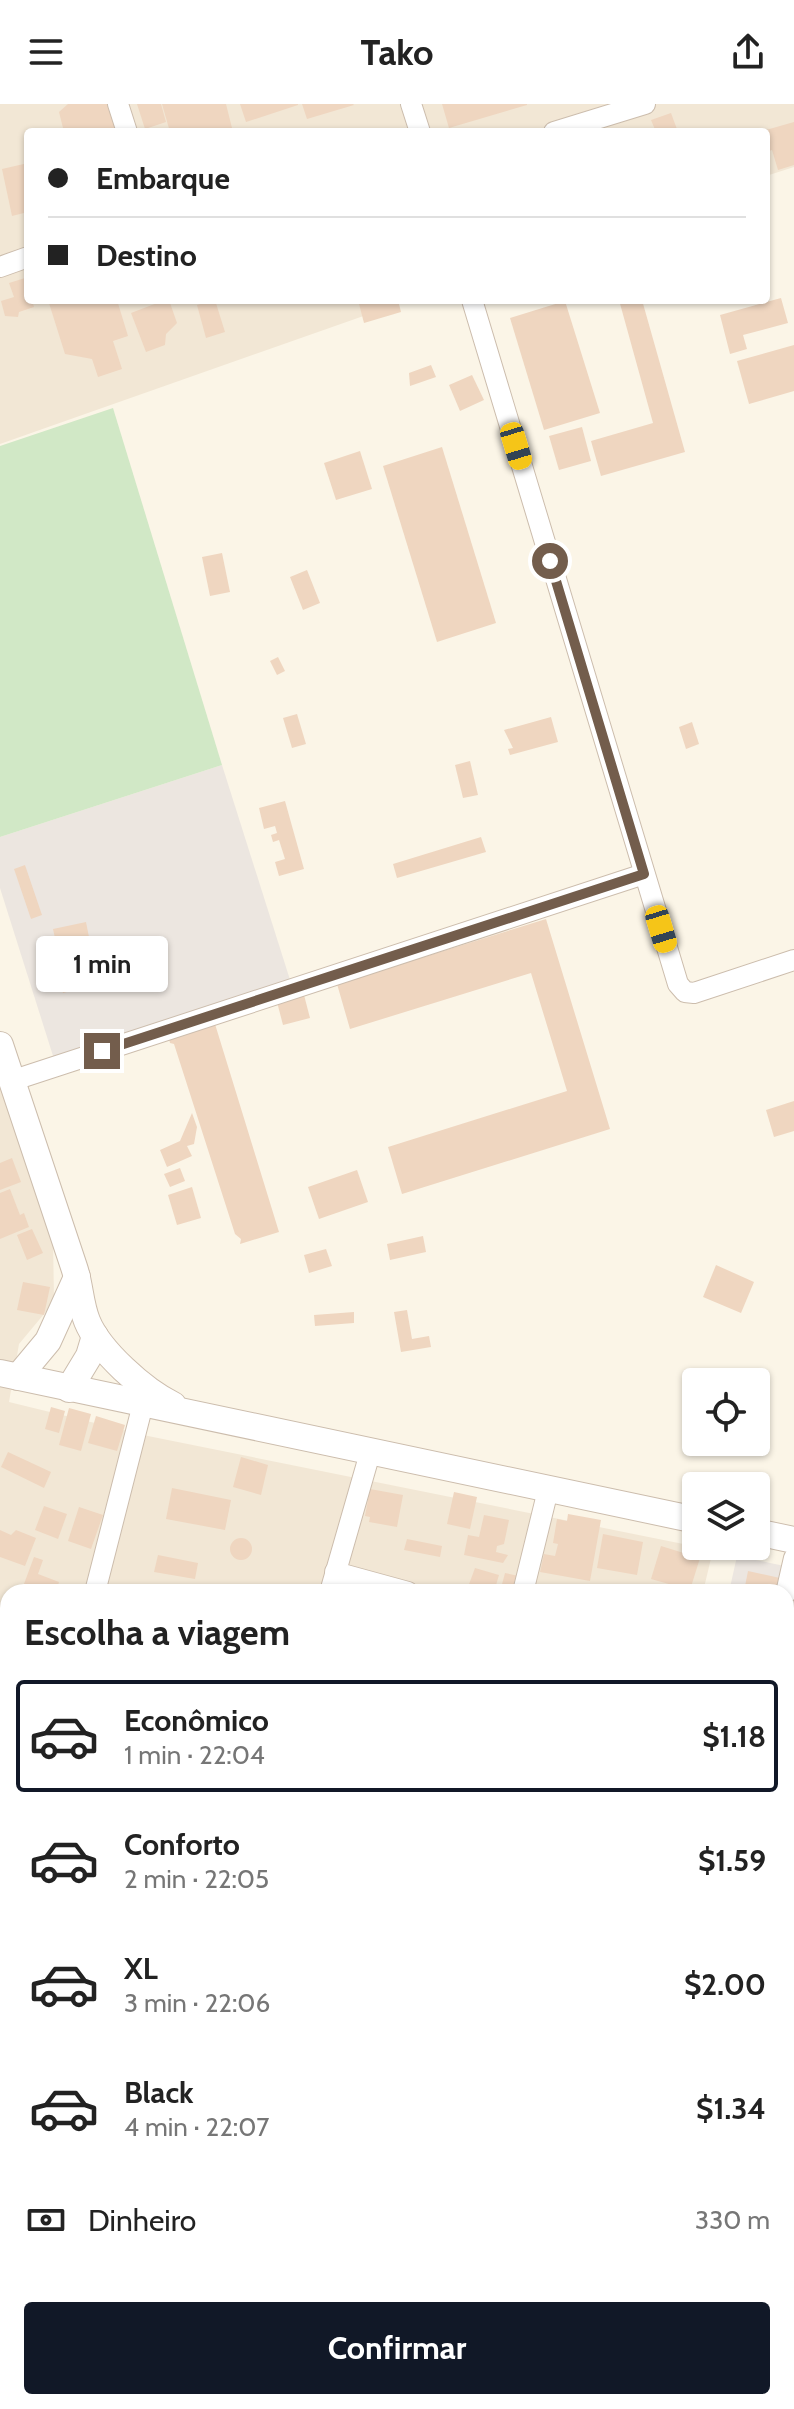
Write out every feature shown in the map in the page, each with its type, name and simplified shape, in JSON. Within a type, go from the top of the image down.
[{"type":"street","points":[[118,104],[126,128]]},
{"type":"street","points":[[411,104],[419,128]]},
{"type":"street","points":[[567,128],[645,104]]},
{"type":"street","points":[[0,267],[24,258]]},
{"type":"street","points":[[473,304],[678,984],[685,992],[694,993],[794,960]]},
{"type":"street","points":[[11,1081],[644,874]]},
{"type":"street","points":[[0,1045],[77,1277],[86,1320],[95,1336],[119,1364],[161,1399],[194,1415]]},
{"type":"street","points":[[9,1375],[48,1341],[77,1277]]},
{"type":"street","points":[[69,1389],[89,1356],[95,1336]]},
{"type":"street","points":[[9,1375],[682,1517]]},
{"type":"street","points":[[97,1584],[143,1404]]},
{"type":"street","points":[[333,1582],[370,1453]]},
{"type":"street","points":[[525,1584],[548,1490]]},
{"type":"street","points":[[770,1535],[794,1540]]},
{"type":"street","points":[[788,1584],[794,1558]]},
{"type":"shaded area","points":[[0,104],[794,104],[794,167],[770,175],[770,128],[24,128],[24,304],[398,304],[0,444]]},
{"type":"shaded area","points":[[222,765],[291,983],[54,1059],[0,888],[0,837]]},
{"type":"shaded area","points":[[0,1080],[53,1238],[54,1302],[19,1344],[9,1402],[148,1436],[682,1544],[682,1560],[711,1560],[705,1584],[0,1584]]},
{"type":"shaded area","points":[[736,1560],[756,1560],[794,1568],[794,1584],[731,1584]]},
{"type":"green space","points":[[113,408],[222,765],[0,837],[0,446]]},
{"type":"building","points":[[68,104],[112,104],[118,128],[63,128],[59,112]]},
{"type":"building","points":[[137,104],[161,104],[166,122],[145,128]]},
{"type":"building","points":[[162,104],[226,104],[232,128],[169,128]]},
{"type":"building","points":[[240,104],[298,104],[298,105],[246,122]]},
{"type":"building","points":[[302,104],[353,104],[354,105],[307,119]]},
{"type":"building","points":[[442,104],[527,104],[527,105],[449,128]]},
{"type":"building","points":[[671,113],[677,128],[654,128],[651,120]]},
{"type":"building","points":[[794,122],[794,165],[778,170],[770,151],[770,129]]},
{"type":"building","points":[[24,164],[24,213],[12,216],[2,169]]},
{"type":"building","points":[[24,278],[24,304],[33,304],[34,307],[19,312],[18,317],[5,316],[1,301],[14,297],[9,283]]},
{"type":"building","points":[[781,298],[788,323],[743,335],[747,349],[730,354],[720,315],[770,304],[770,301]]},
{"type":"building","points":[[49,304],[118,304],[128,336],[113,341],[122,369],[98,377],[92,359],[65,354]]},
{"type":"building","points":[[155,304],[170,304],[177,323],[166,334],[165,345],[146,352],[131,313]]},
{"type":"building","points":[[216,304],[225,332],[206,338],[197,305]]},
{"type":"building","points":[[359,304],[399,304],[401,312],[364,323]]},
{"type":"building","points":[[555,304],[566,304],[600,413],[544,430],[510,318]]},
{"type":"building","points":[[620,304],[643,304],[685,452],[601,476],[591,441],[653,423]]},
{"type":"building","points":[[794,345],[794,391],[749,404],[737,361]]},
{"type":"building","points":[[431,365],[436,377],[410,386],[409,373]]},
{"type":"building","points":[[472,375],[484,400],[460,411],[449,385]]},
{"type":"building","points":[[582,427],[591,461],[559,470],[549,436]]},
{"type":"building","points":[[442,447],[496,623],[437,642],[383,466]]},
{"type":"building","points":[[360,451],[372,489],[336,500],[324,463]]},
{"type":"building","points":[[222,553],[230,592],[210,596],[202,557]]},
{"type":"building","points":[[307,570],[320,603],[303,610],[290,577]]},
{"type":"building","points":[[278,657],[285,671],[277,675],[270,661]]},
{"type":"building","points":[[297,714],[306,744],[292,748],[283,718]]},
{"type":"building","points":[[551,717],[558,742],[510,755],[508,749],[513,748],[504,730]]},
{"type":"building","points":[[692,722],[699,744],[686,749],[679,727]]},
{"type":"building","points":[[470,761],[478,795],[463,798],[455,765]]},
{"type":"building","points":[[285,801],[304,869],[279,876],[275,862],[285,859],[279,840],[273,842],[271,835],[277,833],[275,826],[264,829],[259,808]]},
{"type":"building","points":[[481,837],[486,852],[397,878],[393,864]]},
{"type":"building","points":[[25,865],[42,915],[31,919],[14,869]]},
{"type":"building","points":[[546,919],[610,1129],[402,1194],[388,1147],[567,1091],[531,973],[350,1029],[337,984]]},
{"type":"building","points":[[86,922],[89,937],[56,943],[53,929]]},
{"type":"building","points":[[136,958],[139,975],[87,985],[84,967]]},
{"type":"building","points":[[82,973],[86,987],[63,993],[59,980]]},
{"type":"building","points":[[304,995],[310,1018],[283,1025],[277,1002]]},
{"type":"building","points":[[215,1024],[279,1232],[240,1244],[241,1239],[235,1234],[174,1044],[169,1039]]},
{"type":"building","points":[[794,1101],[794,1131],[774,1137],[766,1110]]},
{"type":"building","points":[[192,1113],[197,1127],[194,1144],[187,1146],[192,1156],[167,1167],[160,1150],[180,1141]]},
{"type":"building","points":[[12,1158],[21,1182],[0,1190],[0,1163]]},
{"type":"building","points":[[180,1168],[185,1181],[170,1187],[164,1174]]},
{"type":"building","points":[[357,1170],[368,1202],[319,1219],[308,1187]]},
{"type":"building","points":[[192,1187],[201,1218],[177,1225],[168,1195]]},
{"type":"building","points":[[10,1189],[20,1215],[24,1213],[29,1227],[0,1239],[0,1193]]},
{"type":"building","points":[[32,1229],[43,1253],[27,1260],[17,1235]]},
{"type":"building","points":[[423,1236],[426,1252],[390,1260],[387,1244]]},
{"type":"building","points":[[326,1249],[332,1266],[309,1273],[304,1255]]},
{"type":"building","points":[[716,1265],[754,1282],[741,1313],[703,1297]]},
{"type":"building","points":[[23,1282],[50,1287],[44,1315],[17,1310]]},
{"type":"building","points":[[407,1310],[412,1339],[429,1336],[431,1347],[401,1352],[394,1312]]},
{"type":"building","points":[[354,1312],[354,1323],[315,1326],[314,1315]]},
{"type":"building","points":[[51,1407],[65,1411],[59,1433],[45,1429]]},
{"type":"building","points":[[69,1408],[91,1414],[81,1451],[59,1445]]},
{"type":"building","points":[[96,1416],[125,1425],[117,1451],[88,1443]]},
{"type":"building","points":[[8,1452],[51,1472],[44,1488],[1,1467]]},
{"type":"building","points":[[241,1457],[268,1465],[261,1495],[233,1487]]},
{"type":"building","points":[[172,1488],[231,1500],[225,1530],[166,1519]]},
{"type":"building","points":[[370,1489],[403,1495],[397,1527],[369,1522],[370,1517],[365,1516]]},
{"type":"building","points":[[454,1492],[477,1497],[470,1529],[447,1524]]},
{"type":"building","points":[[44,1506],[67,1514],[58,1539],[35,1530]]},
{"type":"building","points":[[79,1507],[103,1515],[91,1549],[68,1541]]},
{"type":"building","points":[[568,1514],[601,1520],[590,1581],[540,1572],[544,1554],[555,1556],[558,1544],[553,1543],[557,1519],[567,1521]]},
{"type":"building","points":[[484,1515],[509,1520],[504,1544],[497,1546],[496,1552],[508,1555],[503,1563],[464,1555],[468,1535],[479,1537]]},
{"type":"building","points":[[0,1530],[11,1535],[16,1530],[36,1538],[25,1566],[0,1557]]},
{"type":"building","points":[[603,1534],[643,1542],[637,1575],[597,1568]]},
{"type":"building","points":[[241,1538],[249,1541],[252,1549],[249,1557],[241,1560],[233,1557],[230,1549],[233,1541]]},
{"type":"building","points":[[407,1539],[442,1546],[440,1557],[404,1550]]},
{"type":"building","points":[[661,1546],[682,1552],[682,1560],[699,1560],[692,1584],[669,1584],[651,1579]]},
{"type":"building","points":[[158,1555],[198,1563],[195,1579],[154,1572]]},
{"type":"building","points":[[34,1557],[43,1560],[38,1574],[59,1582],[58,1584],[24,1584]]},
{"type":"building","points":[[475,1568],[499,1575],[496,1584],[469,1584]]},
{"type":"building","points":[[748,1571],[780,1578],[779,1584],[745,1584]]},
{"type":"building","points":[[505,1573],[519,1576],[517,1584],[502,1584]]},
{"type":"route","points":[[102,1051],[644,874],[550,561]]}]
